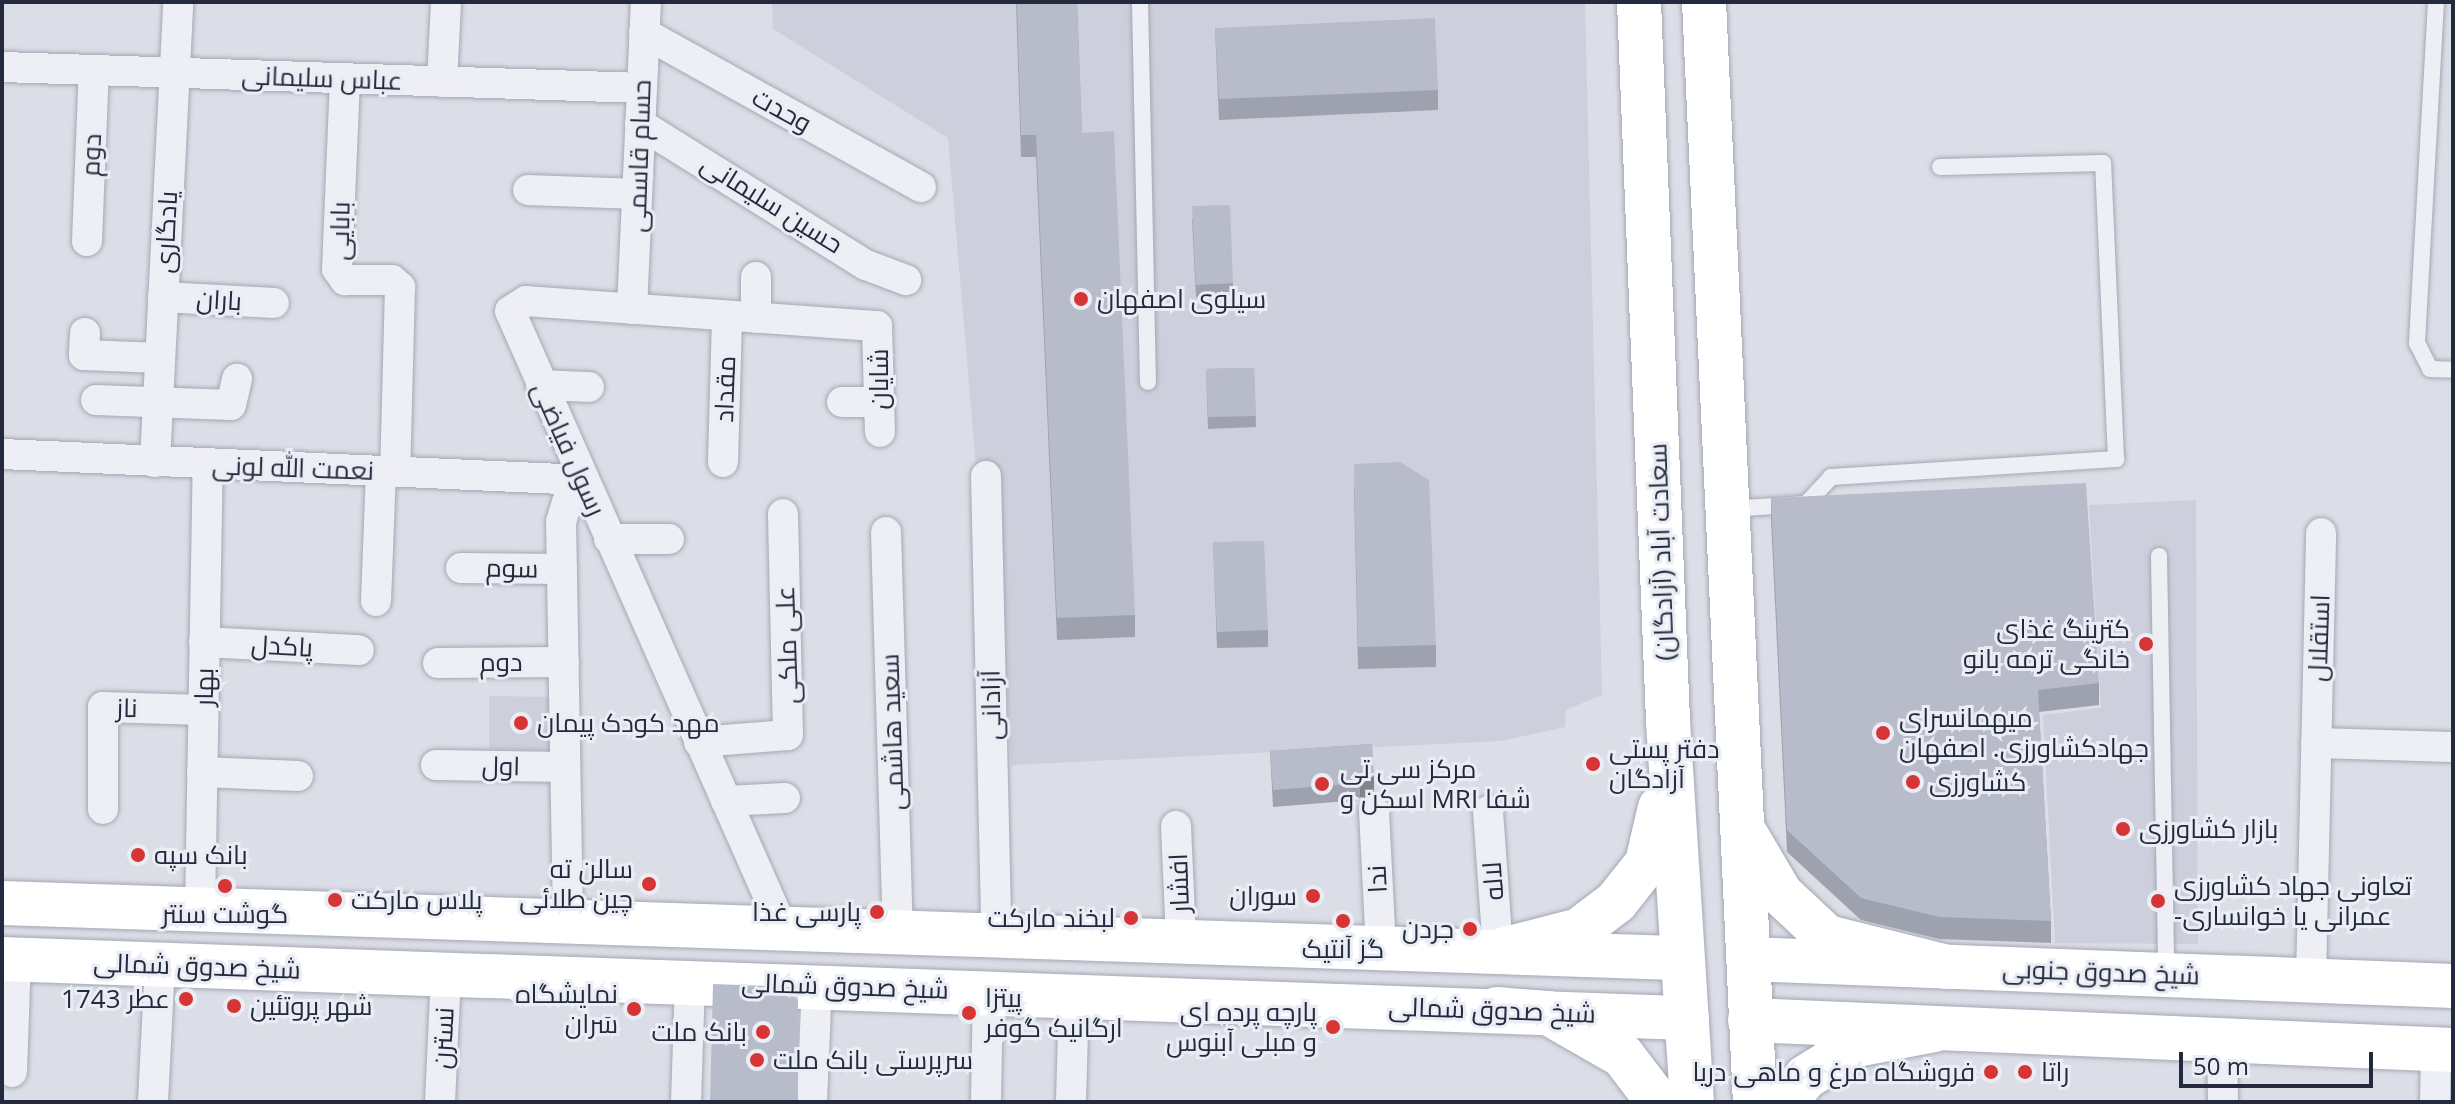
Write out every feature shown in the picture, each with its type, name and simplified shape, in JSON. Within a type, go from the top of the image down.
[{"type":"main road","name":"سعادت آباد (آزادگان)","points":[[1639,2],[1668,721],[1692,1102]]},
{"type":"main road","points":[[1704,2],[1755,1102]]},
{"type":"main road","points":[[1498,951],[1579,930],[1616,902],[1647,863],[1668,721]]},
{"type":"main road","points":[[1742,828],[1781,894],[1827,937],[1947,967]]},
{"type":"main road","points":[[2,903],[1682,958]]},
{"type":"main road","points":[[1306,944],[1306,1003]]},
{"type":"main road","name":"شیخ صدوق جنوبی","points":[[1682,958],[2453,986]]},
{"type":"main road","name":"شیخ صدوق شمالی","points":[[9,959],[160,966],[690,979],[1750,1020]]},
{"type":"main road","points":[[1497,1009],[1548,1013],[1623,1056],[1658,1102]]},
{"type":"main road","points":[[1750,1020],[2444,1050]]},
{"type":"main road","points":[[1785,1102],[1806,1077],[1857,1045],[1934,1030]]},
{"type":"street","name":"یادگاری","points":[[155,462],[178,2]]},
{"type":"street","points":[[442,82],[446,2]]},
{"type":"street","name":"حسام قاسمی","points":[[632,309],[646,2]]},
{"type":"street","name":"وحدت","points":[[644,33],[921,187]]},
{"type":"street","name":"عباس سلیمانی","points":[[2,67],[641,88]]},
{"type":"street","name":"دوم","points":[[87,241],[94,70]]},
{"type":"street","name":"بابایی","points":[[345,79],[337,269],[345,280],[392,280],[400,287],[388,472]]},
{"type":"street","name":"حسین سلیمانی","points":[[640,124],[866,265],[906,280]]},
{"type":"street","points":[[528,190],[637,194]]},
{"type":"street","name":"مقداد","points":[[723,462],[742,317],[756,277]]},
{"type":"street","name":"باران","points":[[163,297],[274,303]]},
{"type":"street","name":"رسول فیاضی","points":[[782,927],[511,319],[514,305],[632,309],[877,326]]},
{"type":"street","name":"شایان","points":[[877,326],[880,432]]},
{"type":"street","points":[[85,333],[84,355],[160,358]]},
{"type":"street","points":[[96,400],[231,405],[237,379]]},
{"type":"street","points":[[541,385],[589,387]]},
{"type":"street","points":[[842,402],[879,402]]},
{"type":"street","name":"نعمت الله لونی","points":[[2,454],[583,480]]},
{"type":"street","name":"بهار","points":[[200,909],[208,464]]},
{"type":"street","points":[[376,601],[388,472]]},
{"type":"street","name":"آزادانی","points":[[986,476],[996,934]]},
{"type":"street","points":[[568,920],[561,522],[569,495],[583,480]]},
{"type":"street","name":"علی ملکی","points":[[699,742],[788,735],[783,514]]},
{"type":"street","name":"سعید هاشمی","points":[[886,532],[898,931]]},
{"type":"street","name":"استقلال","points":[[2311,980],[2321,533]]},
{"type":"street","points":[[609,539],[669,539]]},
{"type":"street","name":"سوم","points":[[461,568],[562,569]]},
{"type":"street","name":"پاکدل","points":[[204,642],[359,650]]},
{"type":"street","name":"دوم","points":[[438,663],[564,662]]},
{"type":"street","name":"ناز","points":[[103,809],[103,707],[203,710]]},
{"type":"street","points":[[2316,743],[2453,747]]},
{"type":"street","name":"اول","points":[[436,765],[565,767]]},
{"type":"street","points":[[202,772],[298,776]]},
{"type":"street","points":[[726,801],[785,798]]},
{"type":"street","name":"ندا","points":[[1374,811],[1381,947]]},
{"type":"street","name":"لاله","points":[[1488,811],[1498,951]]},
{"type":"street","name":"افشار","points":[[1176,826],[1181,940]]},
{"type":"street","points":[[9,959],[12,1072]]},
{"type":"street","points":[[153,1102],[160,966]]},
{"type":"street","name":"نسترن","points":[[440,1102],[446,973]]},
{"type":"street","points":[[686,1102],[690,979]]},
{"type":"street","points":[[812,1102],[817,985]]},
{"type":"street","points":[[986,1102],[988,992]]},
{"type":"street","points":[[1071,1102],[1074,995]]},
{"type":"street","points":[[2222,1039],[2223,1102]]},
{"type":"street","points":[[2435,1102],[2444,1050]]},
{"type":"lane","points":[[1140,2],[1148,382]]},
{"type":"lane","points":[[2436,2],[2417,343],[2430,369],[2453,370]]},
{"type":"lane","points":[[1727,509],[1806,504],[1831,477],[2116,459],[2103,163],[1940,167]]},
{"type":"lane","points":[[2159,556],[2166,975]]},
{"type":"shaded area","points":[[772,2],[1585,2],[1602,695],[1566,710],[1565,727],[1501,741],[1011,765],[997,466],[976,467],[948,138],[773,29]]},
{"type":"shaded area","name":"بازار کشاورزی","points":[[2196,500],[2198,944],[2055,943],[2043,715],[2101,708],[2089,505]]},
{"type":"shaded area","name":"مهد کودک پیمان","points":[[489,696],[552,697],[552,750],[489,749]]},
{"type":"building","points":[[1017,2],[1077,2],[1082,133],[1114,131],[1135,615],[1057,618],[1036,135],[1021,135]]},
{"type":"building","points":[[1435,18],[1438,90],[1219,99],[1215,28]]},
{"type":"building","points":[[1230,205],[1233,283],[1196,285],[1192,206]]},
{"type":"building","points":[[1254,368],[1256,416],[1208,417],[1206,369]]},
{"type":"building","points":[[1400,462],[1429,480],[1436,645],[1358,647],[1354,464]]},
{"type":"building","name":"کشاورزی","points":[[2086,483],[2099,683],[2038,690],[2051,921],[1939,917],[1861,898],[1787,830],[1771,498]]},
{"type":"building","points":[[1264,541],[1268,630],[1217,632],[1213,542]]},
{"type":"building","points":[[1372,744],[1374,776],[1360,783],[1273,790],[1270,751]]},
{"type":"building","name":"سرپرستی بانک ملت","points":[[713,984],[798,987],[798,1102],[710,1102]]},
{"type":"place","name":"سیلوی اصفهان","points":[[1081,299]]},
{"type":"place","name":"کترینگ غذای خانگی ترمه بانو","points":[[2146,644]]},
{"type":"place","name":"مهد کودک پیمان","points":[[521,723]]},
{"type":"place","name":"میهمانسرای جهادکشاورزی. اصفهان","points":[[1883,733]]},
{"type":"place","name":"دفتر پستی آزادگان","points":[[1593,764]]},
{"type":"place","name":"کشاورزی","points":[[1913,782]]},
{"type":"place","name":"مرکز سی تی اسکن و MRI شفا","points":[[1322,784]]},
{"type":"place","name":"بازار کشاورزی","points":[[2123,829]]},
{"type":"place","name":"بانک سپه","points":[[138,855]]},
{"type":"place","name":"سالن ته چین طلائی","points":[[649,884]]},
{"type":"place","name":"گوشت سنتر","points":[[225,886]]},
{"type":"place","name":"سوران","points":[[1313,896]]},
{"type":"place","name":"پلاس مارکت","points":[[335,900]]},
{"type":"place","name":"تعاونی جهاد کشاورزی -عمرانی یا خوانساری","points":[[2158,901]]},
{"type":"place","name":"پارسی غذا","points":[[877,912]]},
{"type":"place","name":"لبخند مارکت","points":[[1131,918]]},
{"type":"place","name":"گز آنتیک","points":[[1343,921]]},
{"type":"place","name":"جردن","points":[[1470,929]]},
{"type":"place","name":"عطر 1743","points":[[186,999]]},
{"type":"place","name":"شهر پروتئین","points":[[234,1006]]},
{"type":"place","name":"نمایشگاه سَران","points":[[634,1009]]},
{"type":"place","name":"پیتزا ارگانیک گوفر","points":[[969,1013]]},
{"type":"place","name":"پارچه پرده ای و مبلی آبنوس","points":[[1333,1027]]},
{"type":"place","name":"بانک ملت","points":[[763,1032]]},
{"type":"place","name":"سرپرستی بانک ملت","points":[[757,1060]]},
{"type":"place","name":"فروشگاه مرغ و ماهی دریا","points":[[1991,1072]]},
{"type":"place","name":"راتا","points":[[2025,1072]]}]
